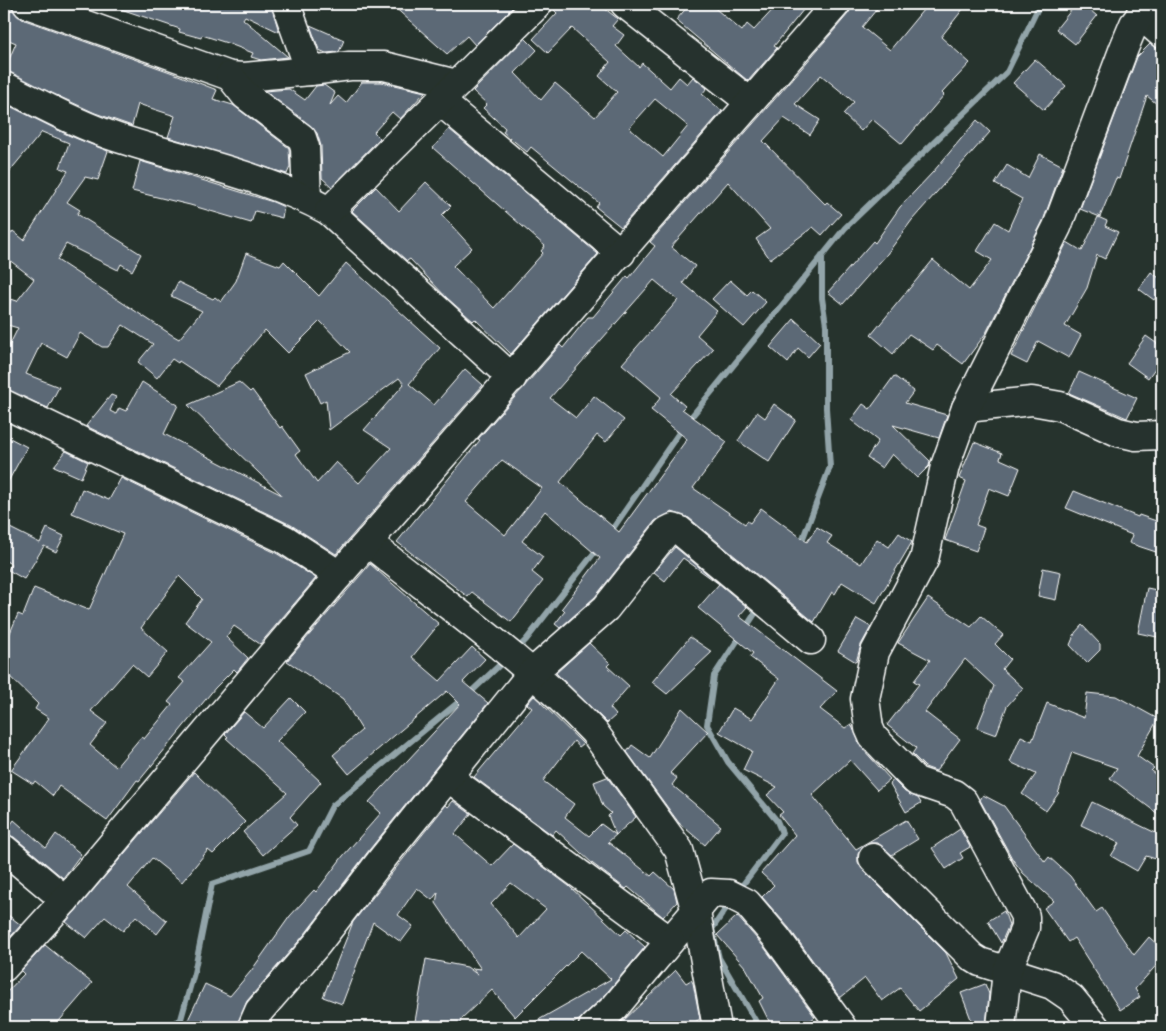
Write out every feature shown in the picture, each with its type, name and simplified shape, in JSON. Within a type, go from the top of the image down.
[{"type":"street","points":[[27,4],[230,76],[244,77],[350,66],[384,66],[449,93],[620,253]]},
{"type":"street","points":[[286,4],[310,71]]},
{"type":"street","points":[[318,205],[449,93],[538,4]]},
{"type":"street","points":[[626,4],[750,102]]},
{"type":"street","points":[[4,967],[65,900],[339,576],[836,4]]},
{"type":"street","points":[[1001,1027],[1007,971],[1025,928],[1025,916],[962,801],[954,794],[916,781],[873,737],[865,707],[875,652],[928,548],[945,466],[966,408],[1057,227],[1124,48],[1145,9],[1162,34]]},
{"type":"street","points":[[230,76],[245,95],[302,138],[318,205]]},
{"type":"street","points":[[4,86],[94,129],[318,205],[512,378]]},
{"type":"street","points":[[966,408],[1032,401],[1060,406],[1118,432],[1136,436],[1162,435]]},
{"type":"street","points":[[4,404],[284,539],[339,576]]},
{"type":"street","points":[[252,1027],[259,1011],[317,944],[382,859],[449,778],[527,669],[606,608],[667,531],[673,528],[679,530],[811,640]]},
{"type":"street","points":[[369,543],[527,669],[594,732],[679,850],[696,912],[717,1027]]},
{"type":"street","points":[[449,778],[670,941]]},
{"type":"street","points":[[4,849],[65,900]]},
{"type":"street","points":[[873,858],[972,957],[980,962],[1052,985],[1062,990],[1095,1027]]},
{"type":"street","points":[[593,1027],[615,1007],[713,892],[734,896],[746,903],[776,938],[842,1027]]},
{"type":"building","points":[[116,4],[271,4],[279,32],[245,16],[243,19],[288,57],[261,60],[251,57],[253,53],[202,35],[201,38],[179,32],[180,29],[115,7]]},
{"type":"building","points":[[391,4],[516,4],[475,45],[467,36],[447,54]]},
{"type":"building","points":[[553,4],[599,4],[618,19],[612,26],[624,35],[616,46],[639,67],[642,63],[670,88],[679,77],[687,84],[693,77],[707,88],[702,94],[722,111],[621,227],[596,207],[599,203],[531,147],[527,152],[503,132],[505,128],[483,108],[487,104],[473,91],[525,38],[537,50],[515,73],[541,100],[555,83],[595,117],[617,92],[599,76],[610,62],[572,28],[548,53],[533,39],[557,13],[553,9]],"holes":[[[655,99],[688,126],[663,157],[629,128]]]},
{"type":"building","points":[[690,4],[710,4],[742,31],[747,24],[754,30],[778,4],[808,4],[774,46],[777,48],[748,81],[676,20]]},
{"type":"building","points":[[854,4],[881,4],[862,27],[890,50],[928,4],[967,4],[941,37],[970,63],[942,93],[944,95],[902,144],[872,119],[861,131],[843,114],[854,102],[821,75],[795,104],[820,120],[810,135],[784,118],[763,141],[825,204],[827,202],[841,214],[822,235],[813,227],[770,259],[756,239],[770,229],[728,182],[671,247],[695,266],[683,283],[717,311],[697,335],[713,349],[671,394],[685,406],[682,409],[727,442],[693,488],[745,524],[747,521],[750,523],[761,508],[807,542],[817,527],[832,536],[827,543],[861,564],[877,539],[889,547],[899,533],[912,542],[876,603],[842,582],[835,594],[832,592],[814,622],[689,518],[672,512],[655,521],[595,597],[560,628],[555,624],[565,611],[562,608],[600,558],[545,511],[522,541],[543,557],[532,572],[543,581],[511,622],[472,592],[468,597],[397,542],[480,440],[478,439],[560,345],[563,348],[588,317],[593,317],[627,276],[629,278],[655,246],[650,242],[848,14]],"holes":[[[654,280],[678,300],[622,364],[661,397],[651,410],[687,439],[619,532],[560,482],[597,435],[606,442],[624,420],[594,396],[576,418],[550,398]],[[502,460],[542,488],[505,535],[466,502]]]},
{"type":"building","points":[[1076,4],[1083,4],[1097,16],[1075,44],[1056,29]]},
{"type":"building","points":[[4,5],[13,9],[22,19],[217,90],[213,99],[233,105],[289,148],[290,167],[287,174],[168,137],[175,116],[138,104],[132,126],[95,113],[4,71],[16,43],[4,38]]},
{"type":"building","points":[[310,25],[344,40],[339,52],[326,53],[319,50]]},
{"type":"building","points":[[1150,44],[1162,49],[1162,108],[1147,96],[1119,179],[1116,178],[1100,217],[1080,209],[1137,57]]},
{"type":"building","points":[[1035,59],[1066,86],[1044,110],[1013,83]]},
{"type":"building","points":[[362,82],[382,82],[425,92],[400,119],[392,112],[374,132],[380,138],[332,187],[322,178],[321,146],[317,133],[311,126],[265,91],[289,89],[305,100],[316,86],[324,85],[335,93],[330,105],[338,96],[346,103]]},
{"type":"building","points":[[4,103],[68,135],[108,151],[98,180],[85,177],[67,202],[80,210],[77,214],[141,254],[132,271],[121,264],[118,270],[66,244],[57,260],[172,335],[179,339],[202,311],[171,296],[178,282],[213,299],[215,297],[221,302],[236,281],[246,253],[280,266],[284,261],[319,296],[346,263],[440,348],[409,384],[434,405],[465,369],[483,385],[336,554],[291,525],[86,426],[111,395],[116,397],[110,411],[116,414],[119,408],[126,411],[142,382],[178,405],[164,434],[282,495],[188,405],[239,382],[250,392],[252,390],[280,428],[282,426],[300,451],[296,454],[317,483],[336,462],[359,483],[391,448],[364,430],[404,384],[399,378],[329,430],[326,400],[320,403],[306,373],[350,352],[320,321],[288,353],[265,330],[217,386],[179,361],[178,363],[172,359],[157,378],[138,362],[153,344],[123,325],[108,347],[102,347],[80,333],[67,357],[41,343],[26,374],[59,387],[48,408],[4,389],[4,356],[18,328],[4,324],[11,299],[17,301],[34,279],[4,256],[4,243],[13,231],[24,240],[68,171],[60,168],[69,143],[42,132],[4,178]]},
{"type":"building","points":[[977,120],[990,132],[912,220],[887,254],[843,304],[828,292],[873,241],[875,243],[900,207],[933,172]]},
{"type":"building","points":[[449,129],[598,254],[511,354],[475,319],[473,321],[447,298],[410,259],[407,261],[352,211],[376,187],[399,211],[426,182],[451,206],[442,215],[472,248],[453,266],[494,308],[543,253],[541,251],[545,246],[433,148]]},
{"type":"building","points":[[1040,154],[1063,166],[1043,221],[986,333],[963,364],[937,345],[933,350],[909,334],[893,354],[871,335],[933,260],[969,290],[992,260],[977,251],[995,222],[1008,230],[1022,199],[995,184],[1007,165],[1028,178]]},
{"type":"building","points":[[140,161],[273,202],[284,207],[282,218],[255,211],[251,223],[190,205],[132,191]]},
{"type":"building","points":[[1098,217],[1107,221],[1105,226],[1118,232],[1105,259],[1097,255],[1087,288],[1065,326],[1081,335],[1069,358],[1038,341],[1027,364],[1011,356],[1067,242],[1082,251]]},
{"type":"building","points":[[1151,272],[1162,280],[1162,289],[1154,300],[1139,289]]},
{"type":"building","points":[[730,280],[747,295],[752,290],[766,302],[744,327],[712,299]]},
{"type":"building","points":[[794,319],[820,343],[808,357],[798,348],[788,363],[770,347]]},
{"type":"building","points":[[1146,336],[1162,347],[1162,372],[1156,367],[1148,378],[1127,363]]},
{"type":"building","points":[[1079,372],[1137,398],[1127,418],[1069,393]]},
{"type":"building","points":[[894,376],[914,391],[905,403],[947,415],[939,438],[893,425],[930,461],[929,466],[917,478],[892,454],[882,468],[867,458],[878,441],[851,420],[863,404],[870,409]]},
{"type":"building","points":[[774,404],[796,420],[769,462],[738,441],[757,412],[765,418]]},
{"type":"building","points":[[4,435],[27,447],[4,489]]},
{"type":"building","points":[[974,442],[1002,453],[1000,459],[1020,468],[1009,496],[989,488],[976,525],[984,528],[976,551],[945,540],[966,481],[959,478]]},
{"type":"building","points":[[66,451],[88,462],[81,478],[54,466]]},
{"type":"building","points":[[121,478],[276,553],[316,578],[260,644],[234,626],[226,637],[248,658],[237,672],[234,669],[215,688],[139,781],[137,780],[107,821],[59,786],[53,796],[35,781],[33,784],[11,770],[49,718],[35,709],[38,704],[4,671],[4,647],[18,614],[23,616],[34,588],[89,610],[123,534],[72,513],[82,489],[109,500]],"holes":[[[179,576],[202,599],[185,622],[211,642],[179,678],[185,682],[168,702],[172,705],[144,739],[141,737],[116,767],[90,745],[107,723],[91,711],[132,664],[147,677],[168,652],[141,628]]]},
{"type":"building","points":[[1074,491],[1138,517],[1139,515],[1162,523],[1162,554],[1129,543],[1132,535],[1066,508]]},
{"type":"building","points":[[4,525],[40,543],[47,528],[64,536],[56,552],[44,546],[24,579],[8,570],[11,564],[4,560]]},
{"type":"building","points":[[675,547],[747,607],[739,616],[837,691],[820,709],[845,728],[851,724],[862,748],[890,779],[877,790],[850,760],[812,795],[856,849],[906,820],[918,839],[892,855],[878,843],[868,843],[862,847],[858,854],[858,862],[862,869],[946,953],[959,979],[919,1011],[900,988],[882,1001],[865,978],[840,998],[789,928],[762,897],[774,885],[761,873],[795,835],[779,815],[783,812],[767,795],[777,787],[743,770],[752,751],[719,732],[733,708],[752,719],[779,679],[750,657],[753,653],[698,608],[719,584],[683,558],[665,581],[654,572]]},
{"type":"building","points":[[370,564],[439,624],[412,657],[440,681],[472,647],[485,659],[463,682],[488,703],[370,849],[305,934],[247,1001],[237,1027],[198,1027],[187,1022],[205,984],[230,996],[251,971],[290,916],[314,890],[316,892],[343,856],[381,813],[369,802],[460,704],[447,691],[349,774],[333,755],[362,730],[343,699],[287,661]]},
{"type":"building","points":[[1043,568],[1061,572],[1056,600],[1038,596]]},
{"type":"building","points":[[1147,588],[1162,591],[1162,638],[1138,633]]},
{"type":"building","points":[[928,598],[971,627],[981,616],[1003,635],[995,644],[1010,659],[1002,669],[1023,688],[1007,706],[996,735],[977,728],[994,686],[965,659],[925,712],[960,739],[936,771],[925,767],[912,754],[916,748],[887,725],[919,684],[914,681],[930,660],[898,643]]},
{"type":"building","points":[[857,619],[871,627],[861,645],[856,662],[838,651]]},
{"type":"building","points":[[1082,625],[1100,644],[1100,650],[1087,663],[1070,645],[1075,633]]},
{"type":"building","points":[[690,637],[712,652],[667,694],[652,682]]},
{"type":"building","points":[[589,643],[610,663],[607,666],[629,686],[610,708],[616,715],[607,723],[556,673]]},
{"type":"building","points":[[1087,693],[1116,696],[1158,719],[1137,756],[1154,768],[1151,771],[1162,779],[1162,817],[1110,778],[1117,768],[1072,752],[1058,794],[1046,811],[1022,794],[1036,774],[1010,762],[1021,736],[1032,741],[1047,703],[1084,718]]},
{"type":"building","points":[[534,696],[583,744],[579,747],[574,741],[543,781],[574,804],[565,817],[589,836],[601,824],[616,835],[608,842],[651,876],[655,872],[674,889],[677,902],[663,917],[628,887],[626,889],[593,864],[556,830],[552,835],[474,777],[532,708],[527,704]]},
{"type":"building","points":[[291,698],[305,712],[277,741],[321,782],[290,817],[297,825],[263,855],[243,832],[287,793],[226,738],[228,737],[225,734],[244,712],[263,728]]},
{"type":"building","points":[[682,708],[708,732],[670,773],[677,778],[672,785],[721,826],[705,845],[679,823],[627,752],[632,745],[650,758]]},
{"type":"building","points":[[194,772],[245,822],[213,854],[208,850],[182,882],[152,858],[128,887],[167,921],[157,934],[136,916],[123,931],[105,917],[86,938],[66,922]]},
{"type":"building","points":[[607,777],[636,817],[616,835],[608,816],[611,813],[603,806],[594,782]]},
{"type":"building","points":[[893,780],[905,792],[918,798],[921,803],[906,812],[890,784]]},
{"type":"building","points":[[983,795],[1004,806],[1045,862],[1049,857],[1070,876],[1096,912],[1102,908],[1134,955],[1149,937],[1162,949],[1162,959],[1135,989],[1140,997],[1120,1010],[1074,938],[1068,942],[1044,908],[1054,901],[1023,873],[1013,860],[980,800]]},
{"type":"building","points":[[453,801],[471,814],[455,834],[492,866],[513,844],[569,886],[621,935],[626,930],[645,947],[604,996],[579,1020],[567,1027],[526,1027],[611,979],[581,951],[515,1017],[492,990],[461,1019],[459,1027],[414,1027],[426,959],[467,967],[478,975],[472,968],[481,969],[436,903],[438,892],[432,900],[417,888],[398,915],[413,926],[401,942],[373,922],[342,1004],[323,997],[353,922],[446,805],[448,807]],"holes":[[[511,883],[546,909],[519,938],[491,904]]]},
{"type":"building","points":[[1092,802],[1162,836],[1162,861],[1146,856],[1137,871],[1111,856],[1119,843],[1081,825]]},
{"type":"building","points":[[14,820],[46,848],[56,834],[81,854],[63,878],[14,837],[4,834]]},
{"type":"building","points":[[960,829],[970,847],[960,853],[963,858],[946,869],[932,848]]},
{"type":"building","points":[[1004,911],[1009,925],[1001,943],[988,921]]},
{"type":"building","points":[[4,912],[21,925],[4,944]]},
{"type":"building","points":[[737,916],[764,947],[815,1017],[802,1027],[772,1027],[759,1001],[763,998],[746,968],[717,935]]},
{"type":"building","points":[[45,945],[92,983],[54,1027],[4,1027],[4,995],[24,974],[21,971]]},
{"type":"building","points":[[676,970],[686,983],[691,980],[693,983],[700,1019],[686,1027],[617,1027]]},
{"type":"building","points":[[985,984],[989,994],[986,1027],[974,1027],[961,993]]},
{"type":"waterway","points":[[609,534],[683,427],[845,228],[1007,72],[1040,4]]},
{"type":"waterway","points":[[800,546],[830,467],[826,408],[826,325],[822,298],[822,255]]},
{"type":"waterway","points":[[515,651],[526,640],[598,548]]},
{"type":"waterway","points":[[738,891],[782,833],[777,821],[728,762],[707,725],[714,676],[760,606]]},
{"type":"waterway","points":[[167,1027],[181,1019],[194,973],[212,884],[309,851],[332,806],[472,691],[506,659]]},
{"type":"waterway","points":[[731,901],[712,929],[719,958],[759,1027]]}]
